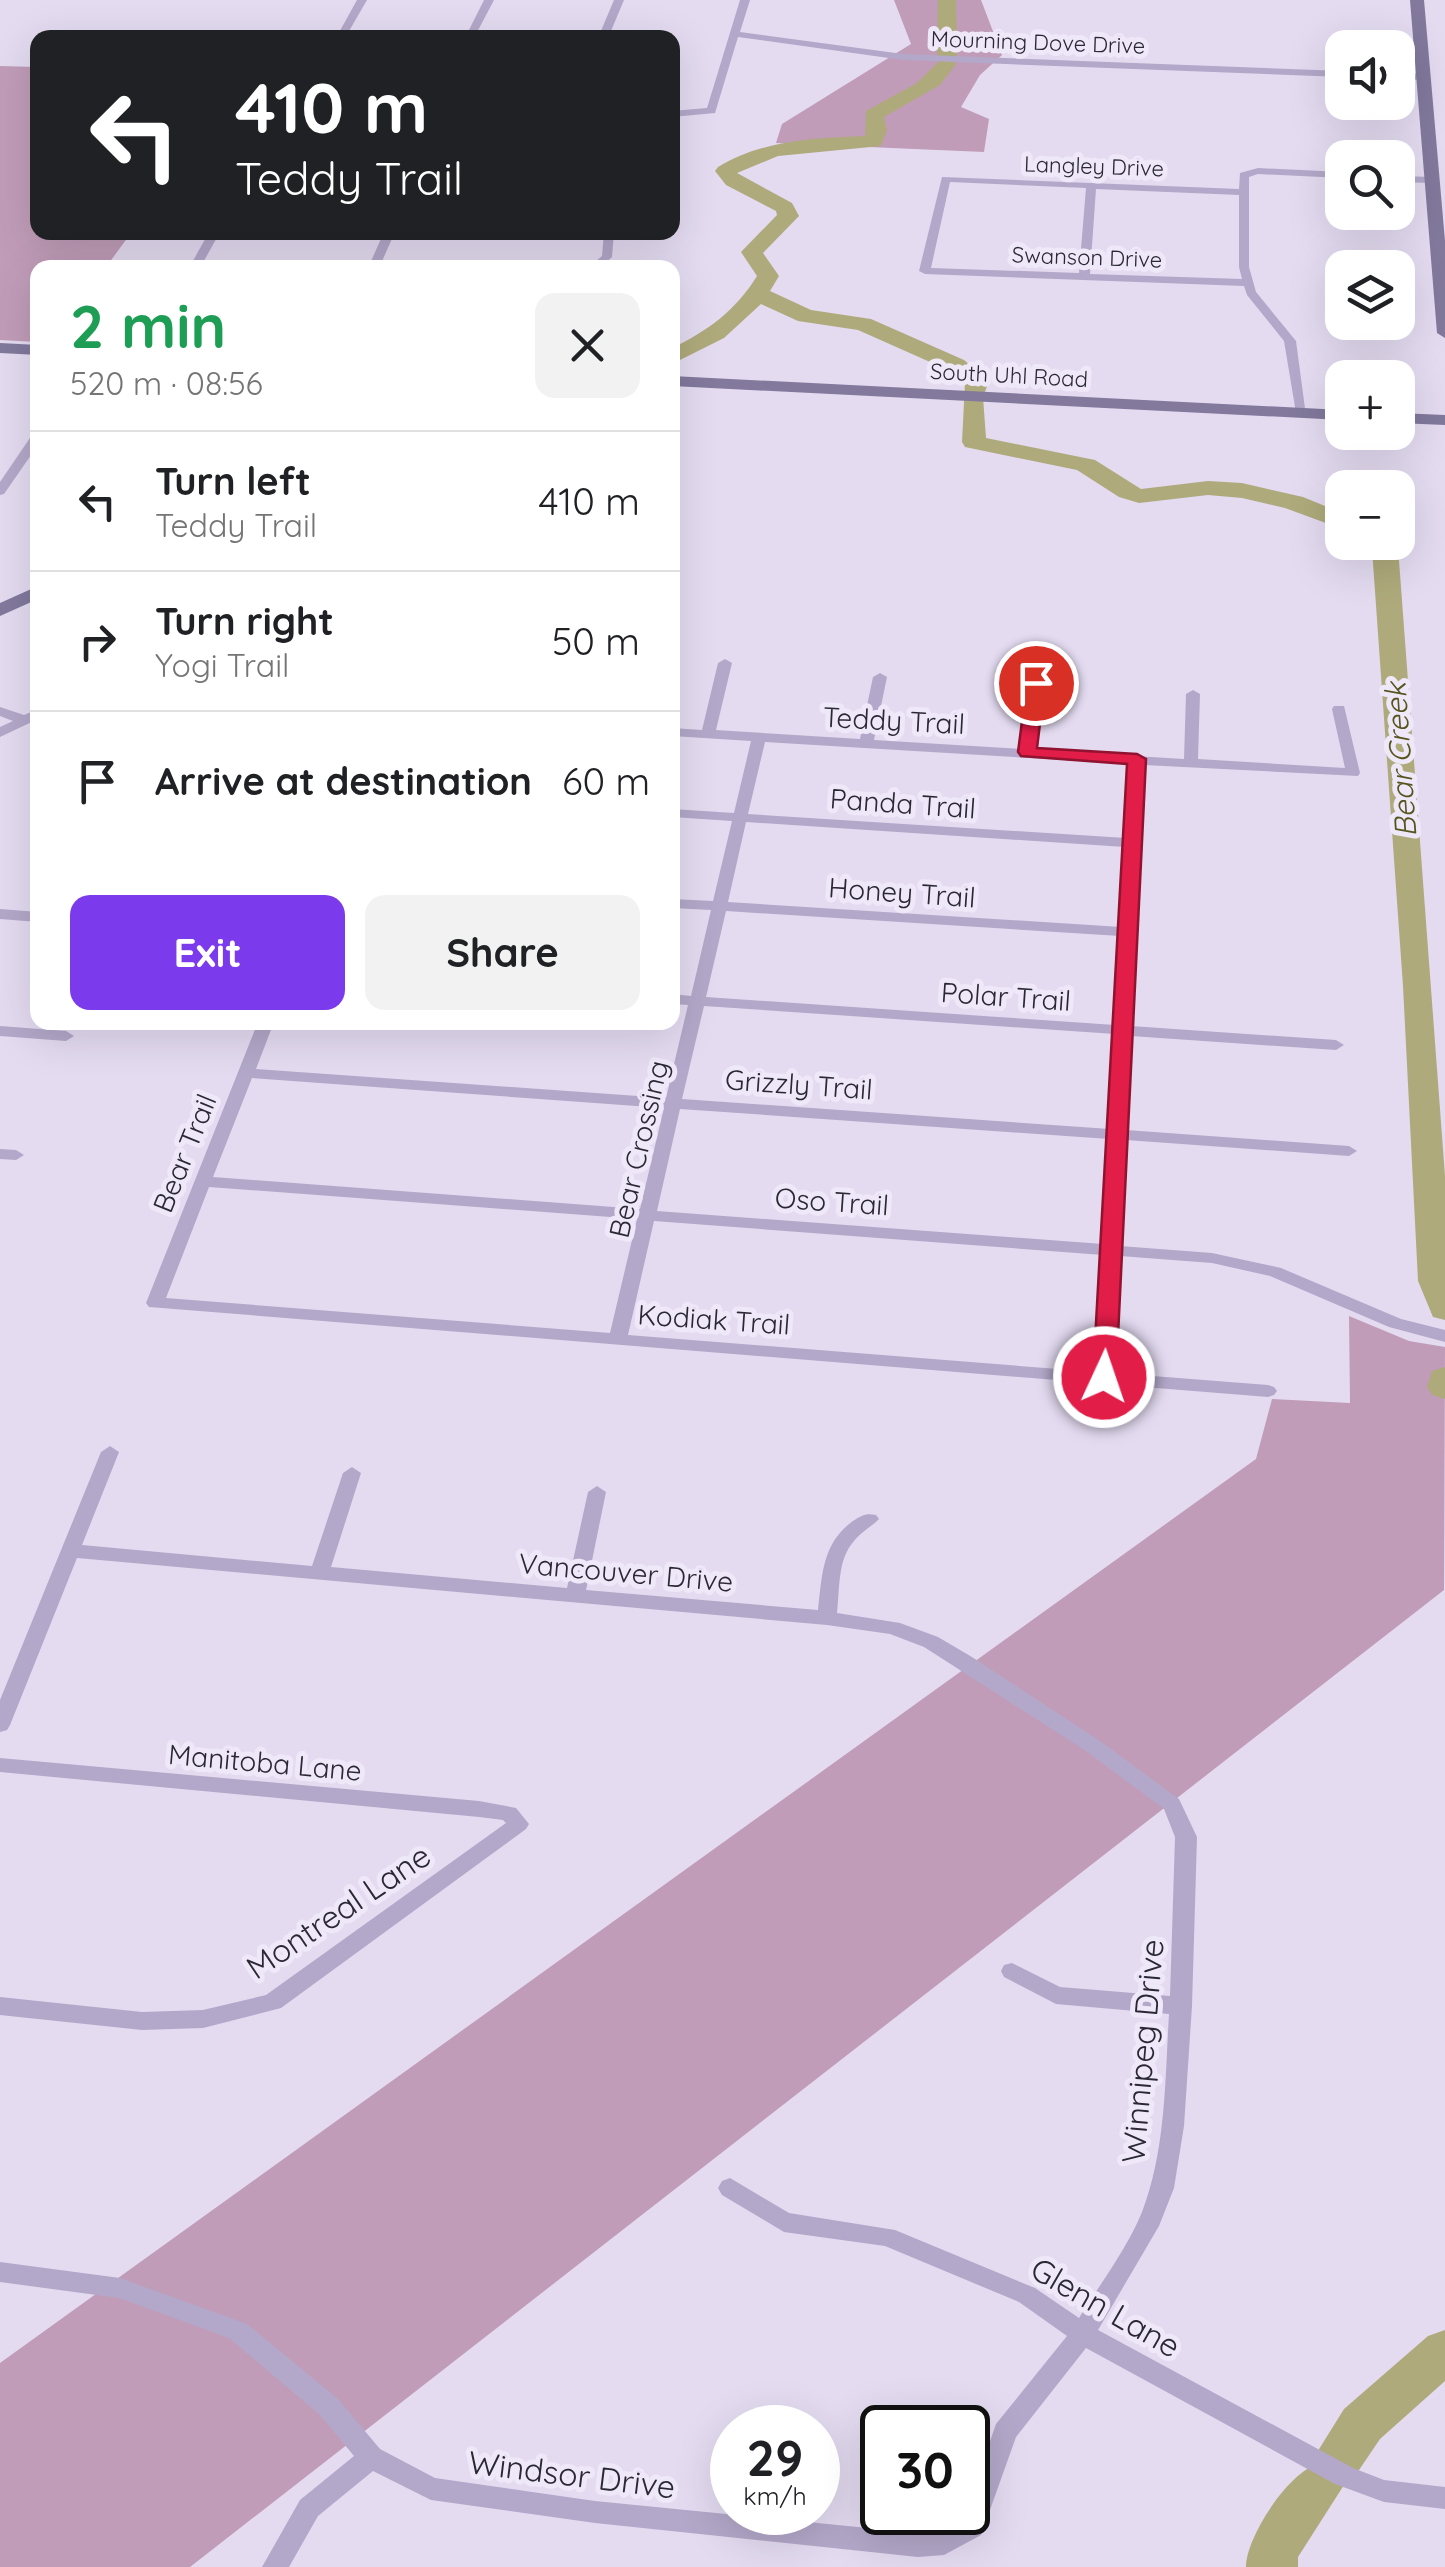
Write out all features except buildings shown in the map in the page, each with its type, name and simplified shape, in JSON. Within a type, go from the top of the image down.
[{"type":"main road","points":[[1416,0],[1445,332]]},
{"type":"main road","points":[[0,348],[30,350]]},
{"type":"main road","name":"South Uhl Road","points":[[680,381],[1325,414]]},
{"type":"main road","points":[[1415,419],[1445,420]]},
{"type":"main road","points":[[0,610],[30,595]]},
{"type":"street","points":[[345,30],[362,0]]},
{"type":"street","points":[[472,30],[489,0]]},
{"type":"street","points":[[606,30],[619,0]]},
{"type":"street","points":[[680,113],[711,111],[745,0]]},
{"type":"street","name":"Mourning Dove Drive","points":[[734,34],[804,42],[836,51],[903,57],[1325,73]]},
{"type":"street","points":[[1415,77],[1424,77]]},
{"type":"street","points":[[1302,413],[1290,340],[1251,293],[1248,283],[1241,192],[1244,175],[1258,171],[1325,174]]},
{"type":"street","name":"Langley Drive","points":[[925,271],[946,180],[1241,192]]},
{"type":"street","points":[[1415,180],[1432,180]]},
{"type":"street","points":[[1084,277],[1091,186]]},
{"type":"street","name":"Swanson Drive","points":[[925,271],[1248,283]]},
{"type":"street","points":[[0,492],[30,447]]},
{"type":"street","points":[[708,734],[725,663]]},
{"type":"street","points":[[866,743],[880,678]]},
{"type":"street","points":[[1027,752],[1036,683]]},
{"type":"street","points":[[1191,762],[1194,694]]},
{"type":"street","name":"Teddy Trail","points":[[680,732],[1352,773],[1338,709]]},
{"type":"street","points":[[0,710],[30,717]]},
{"type":"street","points":[[0,733],[30,718]]},
{"type":"street","name":"Bear Crossing","points":[[618,1339],[759,737]]},
{"type":"street","points":[[1104,1377],[1137,759]]},
{"type":"street","name":"Panda Trail","points":[[680,814],[1130,843]]},
{"type":"street","name":"Honey Trail","points":[[680,903],[1128,932]]},
{"type":"street","points":[[0,914],[30,916]]},
{"type":"street","name":"Polar Trail","points":[[680,999],[1336,1045]]},
{"type":"street","name":"Bear Trail","points":[[155,1303],[263,1030]]},
{"type":"street","points":[[0,1031],[66,1036]]},
{"type":"street","name":"Grizzly Trail","points":[[246,1073],[1349,1151]]},
{"type":"street","name":"Oso Trail","points":[[202,1181],[1212,1258],[1275,1272],[1395,1323],[1445,1336]]},
{"type":"street","name":"Kodiak Trail","points":[[155,1303],[1268,1391]]},
{"type":"street","points":[[0,1726],[110,1452]]},
{"type":"street","points":[[320,1572],[352,1473]]},
{"type":"street","points":[[575,1594],[597,1492]]},
{"type":"street","points":[[827,1618],[837,1546],[845,1532],[868,1519]]},
{"type":"street","name":"Vancouver Drive","points":[[72,1551],[575,1594],[893,1628],[930,1642],[1132,1775]]},
{"type":"street","name":"Manitoba Lane","points":[[0,1766],[479,1808],[510,1812],[519,1824]]},
{"type":"street","name":"Winnipeg Drive","points":[[1083,2334],[1151,2218],[1162,2188],[1173,2126],[1186,1837],[1172,1804],[1132,1775]]},
{"type":"street","name":"Montreal Lane","points":[[0,2006],[142,2021],[204,2019],[273,2002],[519,1824]]},
{"type":"street","points":[[1012,1971],[1056,1996],[1181,2006]]},
{"type":"street","name":"Glenn Lane","points":[[730,2188],[784,2222],[887,2237],[934,2254],[1027,2295],[1083,2334],[1344,2476],[1384,2491],[1445,2498]]},
{"type":"street","name":"Windsor Drive","points":[[0,2272],[120,2288],[238,2331],[329,2407],[371,2457],[431,2489],[671,2520],[918,2545],[944,2543],[972,2526],[1005,2432],[1083,2334]]},
{"type":"street","points":[[275,2567],[309,2508],[371,2457]]},
{"type":"shaded area","points":[[894,0],[981,0],[1002,55],[980,75],[961,107],[989,119],[984,152],[776,143],[782,124],[911,44]]},
{"type":"shaded area","points":[[0,66],[30,67],[30,240],[126,240],[111,260],[30,260],[30,342],[0,340]]},
{"type":"shaded area","points":[[1349,1316],[1409,1341],[1445,1347],[1444,1590],[190,2567],[0,2567],[0,2363],[1256,1459],[1272,1399],[1350,1403]]},
{"type":"waterway","name":"Bear Creek","points":[[947,0],[947,55]]},
{"type":"waterway","name":"Bear Creek","points":[[680,353],[716,333],[749,304],[768,276],[752,252],[788,216],[785,207],[733,181],[725,171],[777,150],[874,142],[877,130],[873,115],[924,87],[946,64]]},
{"type":"waterway","name":"Bear Creek","points":[[758,294],[806,316],[863,324],[956,365],[977,381],[976,392]]},
{"type":"waterway","name":"Bear Creek","points":[[974,402],[974,442],[1086,465],[1133,494],[1157,497],[1208,488],[1242,490],[1325,515]]},
{"type":"waterway","name":"Bear Creek","points":[[1386,560],[1415,981]]},
{"type":"waterway","name":"Bear Creek","points":[[1416,989],[1435,1281],[1445,1309]]},
{"type":"waterway","name":"Bear Creek","points":[[1445,1379],[1445,1387]]},
{"type":"waterway","name":"Bear Creek","points":[[1341,2454],[1362,2424],[1445,2351]]},
{"type":"waterway","name":"Bear Creek","points":[[1272,2567],[1272,2551],[1319,2485]]},
{"type":"route","points":[[1036,683],[1027,752],[1137,759],[1104,1377]]}]
